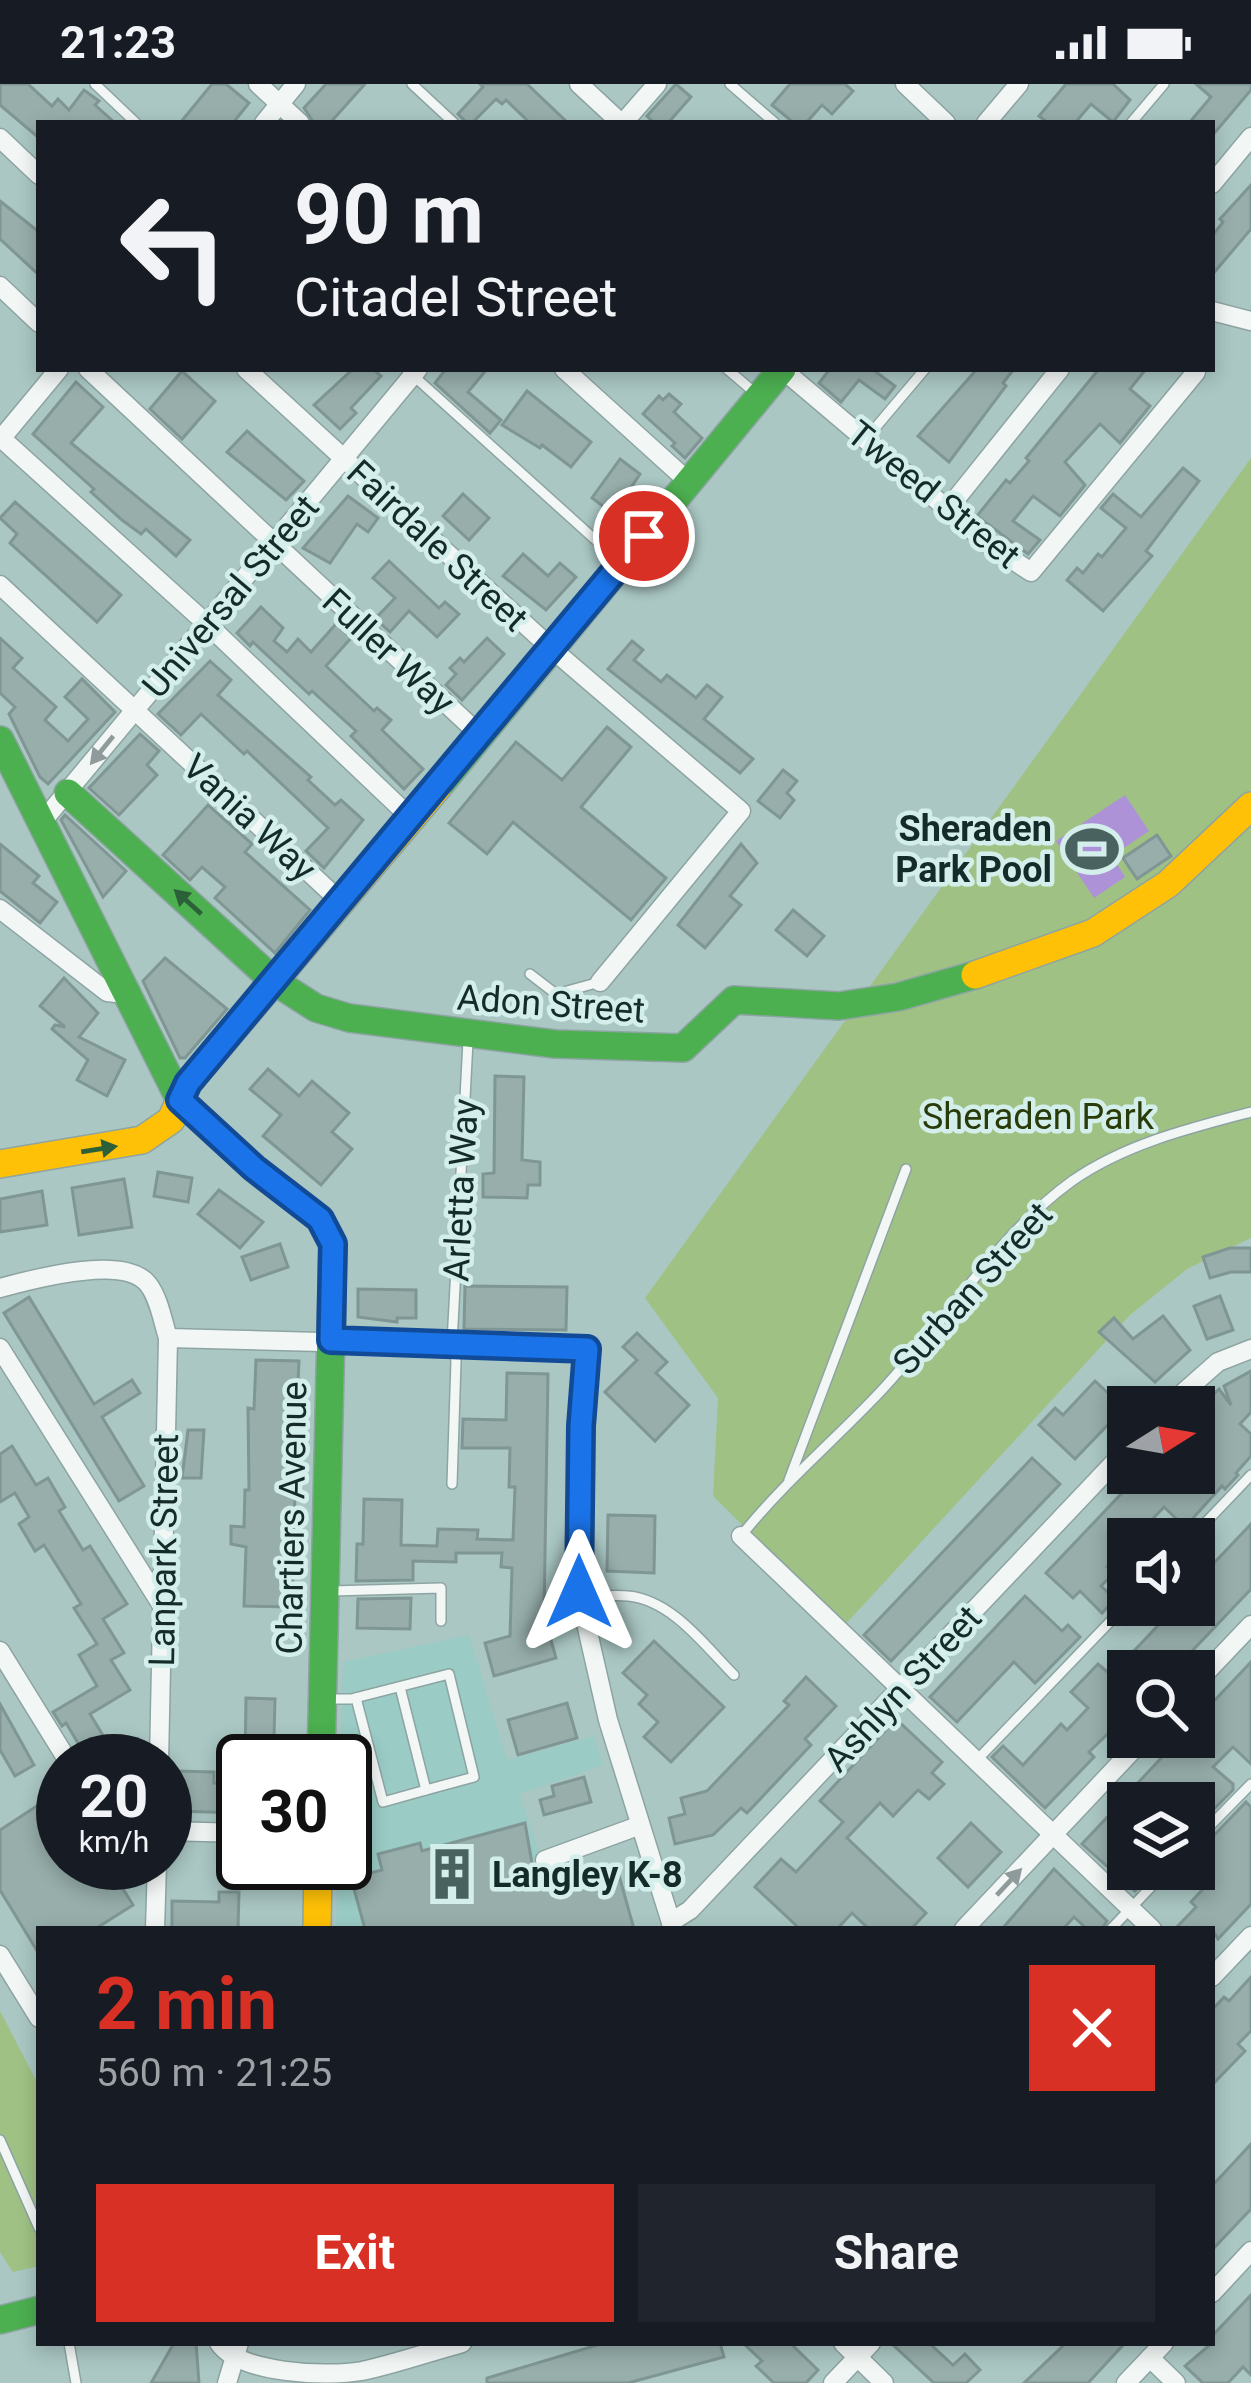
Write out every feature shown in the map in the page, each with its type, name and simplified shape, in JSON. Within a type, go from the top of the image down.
[{"type":"street","points":[[258,84],[297,120]]},
{"type":"street","points":[[267,120],[296,84]]},
{"type":"street","points":[[579,84],[619,120]]},
{"type":"street","points":[[625,120],[657,84]]},
{"type":"street","points":[[905,84],[943,120]]},
{"type":"street","points":[[989,120],[1019,84]]},
{"type":"street","points":[[1215,180],[1251,137]]},
{"type":"street","points":[[0,138],[36,172]]},
{"type":"street","points":[[0,286],[36,320]]},
{"type":"street","points":[[1215,312],[1251,321]]},
{"type":"street","points":[[56,372],[0,438],[208,625],[412,819]]},
{"type":"street","name":"Fuller Way","points":[[91,372],[481,736]]},
{"type":"street","name":"Fairdale Street","points":[[249,372],[552,650],[741,811],[600,982]]},
{"type":"street","name":"Universal Street","points":[[42,822],[345,459],[411,372]]},
{"type":"street","points":[[567,372],[690,483]]},
{"type":"street","points":[[0,1164],[142,1140],[171,1120],[188,1083],[779,372]]},
{"type":"street","name":"Tweed Street","points":[[786,372],[946,510],[1030,572],[1196,372]]},
{"type":"street","points":[[946,510],[1058,372]]},
{"type":"street","name":"Vania Way","points":[[0,585],[341,902]]},
{"type":"street","name":"Chartiers Avenue","points":[[0,740],[180,1100],[254,1168],[320,1219],[333,1244],[321,1734]]},
{"type":"street","name":"Adon Street","points":[[68,793],[274,981],[316,1008],[350,1018],[468,1036],[683,1048],[734,1000],[839,1006],[898,998],[1015,964],[1093,933],[1168,884],[1251,806]]},
{"type":"street","points":[[0,909],[107,992],[126,994]]},
{"type":"street","points":[[0,1288],[90,1269],[132,1273],[148,1283],[168,1338],[587,1349],[581,1426],[580,1597],[608,1720],[672,1925]]},
{"type":"street","name":"Lanpark Street","points":[[159,1734],[168,1338]]},
{"type":"street","points":[[0,1348],[161,1604]]},
{"type":"street","points":[[1191,1386],[1218,1362],[1251,1349]]},
{"type":"street","name":"Ashlyn Street","points":[[672,1925],[1107,1470]]},
{"type":"street","points":[[741,1536],[1149,1926]]},
{"type":"street","points":[[1215,1663],[1251,1625]]},
{"type":"street","points":[[0,1651],[51,1734]]},
{"type":"street","points":[[967,1926],[1125,1758]]},
{"type":"street","points":[[544,1860],[638,1826]]},
{"type":"street","points":[[153,1890],[155,1926]]},
{"type":"street","points":[[317,1926],[318,1890]]},
{"type":"street","points":[[1215,1974],[1251,1936]]},
{"type":"street","points":[[0,1955],[36,2013]]},
{"type":"street","points":[[1215,2290],[1251,2252]]},
{"type":"street","points":[[227,2383],[238,2351],[272,2370],[358,2372],[451,2346]]},
{"type":"street","points":[[1126,2383],[1161,2346]]},
{"type":"street","points":[[833,2383],[857,2348],[884,2383]]},
{"type":"street","points":[[1150,2359],[1176,2383]]},
{"type":"lane","points":[[95,84],[133,120]]},
{"type":"lane","points":[[412,84],[451,120]]},
{"type":"lane","points":[[730,84],[772,120]]},
{"type":"lane","points":[[1134,120],[1164,84]]},
{"type":"lane","points":[[413,372],[621,563]]},
{"type":"lane","points":[[731,372],[758,396]]},
{"type":"lane","points":[[866,440],[923,372]]},
{"type":"lane","points":[[530,974],[556,994],[600,982]]},
{"type":"lane","name":"Arletta Way","points":[[452,1484],[456,1360],[452,1343],[468,1036]]},
{"type":"lane","name":"Surban Street","points":[[741,1536],[883,1389],[1033,1213],[1075,1179],[1137,1147],[1251,1112]]},
{"type":"lane","points":[[788,1485],[906,1169]]},
{"type":"lane","points":[[1210,1518],[1251,1475]]},
{"type":"lane","points":[[325,1591],[441,1588],[441,1622]]},
{"type":"lane","points":[[580,1597],[648,1600],[675,1616],[734,1675]]},
{"type":"lane","points":[[976,1761],[1107,1625]]},
{"type":"lane","points":[[322,1699],[356,1698],[448,1674],[474,1778],[383,1802],[356,1698]]},
{"type":"lane","points":[[400,1687],[426,1790]]},
{"type":"lane","points":[[1215,1821],[1251,1784]]},
{"type":"lane","points":[[1114,1926],[1148,1890]]},
{"type":"lane","points":[[0,2140],[36,2221]]},
{"type":"lane","points":[[70,2346],[76,2383]]},
{"type":"shaded area","name":"Sheraden Park Pool","points":[[1125,795],[1149,831],[1112,856],[1125,877],[1094,898],[1056,841]]},
{"type":"shaded area","points":[[469,1635],[507,1760],[594,1736],[603,1765],[520,1794],[562,1926],[336,1926],[337,1890],[372,1890],[372,1734],[341,1734],[343,1662]]},
{"type":"green space","name":"Sheraden Park","points":[[1251,458],[1251,1238],[1187,1269],[1130,1315],[844,1626],[713,1496],[718,1398],[645,1298]]},
{"type":"green space","points":[[0,2011],[36,2080],[36,2267],[13,2272],[0,2252]]},
{"type":"building","points":[[0,84],[28,84],[52,106],[58,99],[69,110],[84,90],[112,120],[36,120],[36,135],[0,105]]},
{"type":"building","points":[[212,84],[226,84],[249,103],[235,120],[182,120]]},
{"type":"building","points":[[326,84],[365,84],[333,120],[312,120],[304,108]]},
{"type":"building","points":[[480,84],[527,84],[565,120],[527,120],[506,100],[502,104],[496,99],[475,120],[464,120],[458,114],[483,87]]},
{"type":"building","points":[[676,84],[691,97],[671,120],[647,116]]},
{"type":"building","points":[[790,84],[845,84],[853,91],[832,114],[822,105],[809,120],[790,120],[772,105]]},
{"type":"building","points":[[1066,84],[1113,84],[1130,100],[1115,120],[1091,104],[1078,120],[1039,116]]},
{"type":"building","points":[[1196,84],[1251,84],[1215,132],[1215,120],[1192,120],[1211,97]]},
{"type":"building","points":[[1251,185],[1251,229],[1215,271],[1215,232],[1223,222],[1220,219]]},
{"type":"building","points":[[0,201],[36,230],[36,272],[0,239]]},
{"type":"building","points":[[181,372],[215,401],[182,439],[150,409]]},
{"type":"building","points":[[350,372],[381,376],[351,408],[356,413],[340,429],[314,405]]},
{"type":"building","points":[[444,372],[485,372],[468,392],[501,420],[490,433],[435,383]]},
{"type":"building","points":[[828,372],[876,372],[895,386],[885,399],[859,380],[841,402],[819,383]]},
{"type":"building","points":[[974,372],[1012,372],[949,462],[918,436]]},
{"type":"building","points":[[1097,372],[1144,372],[1130,389],[1150,406],[1120,443],[1100,424],[1065,462],[1085,485],[1060,516],[1033,496],[1013,521],[1040,540],[1028,554],[977,516],[1006,480],[1010,483],[1029,461],[1026,458]]},
{"type":"building","points":[[76,382],[103,407],[71,443],[190,540],[176,556],[146,529],[141,534],[122,520],[33,434]]},
{"type":"building","points":[[527,391],[591,442],[571,467],[542,445],[502,425]]},
{"type":"building","points":[[669,394],[681,404],[674,412],[702,438],[685,458],[643,414],[659,396],[663,400]]},
{"type":"building","points":[[247,431],[304,481],[286,500],[227,452]]},
{"type":"building","points":[[620,459],[640,474],[616,516],[592,498]]},
{"type":"building","points":[[1183,468],[1199,481],[1146,551],[1152,556],[1103,611],[1067,580],[1077,568],[1083,573],[1098,554],[1102,557],[1126,528],[1101,508],[1113,494],[1141,517]]},
{"type":"building","points":[[463,494],[489,518],[469,540],[443,516]]},
{"type":"building","points":[[348,496],[378,518],[368,532],[357,524],[330,563],[303,548]]},
{"type":"building","points":[[15,502],[121,595],[97,622],[10,543],[17,534],[0,518]]},
{"type":"building","points":[[523,554],[548,576],[560,563],[576,577],[546,610],[503,576]]},
{"type":"building","points":[[389,561],[439,608],[445,602],[459,614],[437,637],[409,611],[390,632],[375,619],[395,598],[373,578]]},
{"type":"building","points":[[261,607],[283,628],[274,641],[287,652],[298,639],[311,652],[336,624],[351,638],[326,666],[374,711],[377,708],[391,720],[382,730],[423,769],[404,789],[351,736],[356,731],[237,633]]},
{"type":"building","points":[[0,638],[22,658],[13,668],[56,707],[45,720],[68,741],[88,719],[65,697],[82,679],[115,712],[48,784],[9,714],[15,707],[0,693]]},
{"type":"building","points":[[487,638],[504,654],[462,700],[446,685],[456,674],[450,668],[460,658],[464,662]]},
{"type":"building","points":[[632,641],[643,650],[634,660],[661,682],[667,675],[696,698],[707,685],[722,697],[704,719],[753,759],[740,773],[608,669]]},
{"type":"building","points":[[210,661],[231,680],[218,695],[311,777],[308,780],[335,805],[341,800],[363,820],[324,868],[306,851],[328,828],[247,751],[244,754],[201,714],[181,735],[158,714]]},
{"type":"building","points":[[607,727],[631,747],[581,807],[666,878],[631,920],[513,822],[487,854],[449,823],[516,742],[562,780]]},
{"type":"building","points":[[140,734],[159,751],[147,765],[157,775],[119,815],[89,788]]},
{"type":"building","points":[[783,770],[797,781],[787,793],[794,800],[780,818],[758,801]]},
{"type":"building","points":[[208,805],[252,844],[245,852],[310,910],[275,953],[215,898],[225,887],[202,867],[190,880],[163,855]]},
{"type":"building","points":[[65,815],[126,871],[103,897],[61,820]]},
{"type":"building","points":[[1157,835],[1171,856],[1137,879],[1123,858]]},
{"type":"building","points":[[0,844],[39,876],[33,883],[57,902],[40,923],[0,891]]},
{"type":"building","points":[[741,844],[757,863],[730,896],[741,905],[705,948],[678,925]]},
{"type":"building","points":[[793,910],[824,936],[807,956],[776,930]]},
{"type":"building","points":[[165,958],[227,1009],[185,1058],[180,1058],[143,981]]},
{"type":"building","points":[[64,978],[98,1013],[79,1037],[125,1060],[107,1096],[77,1080],[88,1060],[52,1029],[65,1027],[40,1006]]},
{"type":"building","points":[[268,1069],[299,1096],[312,1081],[349,1113],[332,1132],[352,1149],[321,1185],[263,1136],[281,1115],[250,1089]]},
{"type":"building","points":[[495,1076],[524,1077],[522,1160],[540,1162],[540,1185],[528,1185],[527,1198],[483,1197],[483,1174],[494,1173]]},
{"type":"building","points":[[158,1172],[192,1178],[188,1202],[154,1196]]},
{"type":"building","points":[[124,1179],[132,1227],[79,1235],[72,1188]]},
{"type":"building","points":[[219,1190],[263,1222],[240,1248],[198,1214]]},
{"type":"building","points":[[42,1191],[47,1225],[0,1232],[0,1199]]},
{"type":"building","points":[[280,1244],[288,1267],[251,1280],[242,1257]]},
{"type":"building","points":[[1230,1248],[1251,1248],[1251,1272],[1210,1278],[1203,1257]]},
{"type":"building","points":[[465,1286],[567,1287],[566,1330],[464,1329]]},
{"type":"building","points":[[358,1289],[416,1290],[416,1318],[397,1318],[397,1322],[358,1317]]},
{"type":"building","points":[[1220,1296],[1233,1330],[1207,1339],[1194,1306]]},
{"type":"building","points":[[29,1297],[94,1404],[132,1380],[140,1393],[102,1417],[144,1486],[119,1501],[4,1313]]},
{"type":"building","points":[[1163,1316],[1190,1350],[1155,1382],[1099,1332],[1114,1318],[1133,1339]]},
{"type":"building","points":[[637,1333],[667,1362],[656,1373],[689,1405],[655,1441],[605,1392],[637,1360],[623,1347]]},
{"type":"building","points":[[256,1360],[299,1361],[298,1383],[292,1383],[292,1607],[244,1606],[246,1547],[231,1544],[231,1526],[244,1527],[245,1490],[249,1490],[248,1408],[254,1409]]},
{"type":"building","points":[[1251,1371],[1251,1412],[1240,1424],[1251,1434],[1251,1456],[1225,1489],[1222,1486],[1215,1494],[1215,1393],[1219,1389],[1231,1405],[1224,1386]]},
{"type":"building","points":[[507,1373],[548,1374],[544,1615],[556,1658],[494,1676],[485,1643],[510,1636],[512,1568],[501,1567],[502,1553],[456,1553],[456,1562],[413,1561],[413,1580],[356,1581],[357,1544],[363,1544],[364,1499],[402,1500],[401,1545],[437,1546],[438,1529],[478,1530],[477,1539],[513,1540],[515,1487],[509,1487],[510,1448],[462,1448],[463,1419],[506,1420]]},
{"type":"building","points":[[1095,1381],[1107,1392],[1107,1426],[1075,1459],[1039,1425],[1055,1408],[1063,1415]]},
{"type":"building","points":[[188,1430],[204,1430],[201,1478],[182,1478]]},
{"type":"building","points":[[12,1446],[36,1485],[48,1478],[65,1507],[59,1511],[83,1550],[90,1546],[127,1604],[103,1619],[124,1653],[111,1660],[130,1690],[90,1714],[102,1734],[73,1734],[53,1712],[97,1686],[79,1655],[97,1644],[74,1608],[81,1604],[44,1545],[35,1551],[19,1524],[29,1517],[15,1493],[0,1502],[0,1454]]},
{"type":"building","points":[[1032,1458],[1060,1484],[891,1661],[864,1635]]},
{"type":"building","points":[[1121,1494],[1215,1494],[1193,1518],[1176,1518],[1164,1507],[1153,1518],[1107,1518],[1107,1580],[1101,1586],[1107,1592],[1107,1608],[1102,1613],[1080,1591],[1073,1598],[1046,1573]]},
{"type":"building","points":[[608,1515],[655,1516],[654,1573],[607,1571]]},
{"type":"building","points":[[1251,1524],[1251,1589],[1193,1650],[1135,1650],[1158,1626],[1215,1626],[1215,1562]]},
{"type":"building","points":[[1025,1596],[1062,1631],[1068,1625],[1080,1637],[1035,1683],[1014,1662],[957,1722],[930,1697]]},
{"type":"building","points":[[411,1598],[410,1629],[357,1628],[358,1599]]},
{"type":"building","points":[[654,1641],[724,1707],[671,1762],[644,1737],[658,1722],[639,1704],[647,1695],[623,1673]]},
{"type":"building","points":[[1251,1662],[1251,1764],[1233,1747],[1213,1767],[1233,1784],[1233,1790],[1215,1808],[1215,1782],[1139,1782],[1161,1758],[1215,1758],[1215,1700]]},
{"type":"building","points":[[1098,1664],[1107,1672],[1107,1734],[1089,1752],[1094,1757],[1045,1808],[992,1757],[1003,1746],[1023,1765],[1061,1724],[1067,1730],[1088,1708],[1071,1692]]},
{"type":"building","points":[[806,1677],[836,1706],[805,1739],[811,1745],[747,1813],[741,1808],[713,1835],[675,1844],[669,1818],[685,1814],[681,1798],[707,1791],[789,1705],[784,1701]]},
{"type":"building","points":[[246,1698],[275,1699],[274,1734],[245,1734]]},
{"type":"building","points":[[567,1703],[577,1738],[518,1755],[508,1720]]},
{"type":"building","points":[[0,1704],[34,1765],[15,1776],[0,1750]]},
{"type":"building","points":[[896,1719],[942,1762],[932,1773],[944,1784],[929,1799],[918,1790],[893,1816],[880,1803],[847,1838],[926,1913],[914,1926],[866,1926],[852,1913],[840,1926],[797,1926],[755,1887],[781,1859],[796,1872],[843,1822],[820,1801]]},
{"type":"building","points":[[192,1771],[214,1772],[216,1812],[192,1812]]},
{"type":"building","points":[[584,1777],[591,1802],[544,1815],[540,1800],[554,1796],[552,1786]]},
{"type":"building","points":[[1246,1802],[1251,1807],[1251,1904],[1218,1939],[1215,1926],[1178,1926],[1196,1907],[1191,1902],[1202,1890],[1215,1890],[1215,1834]]},
{"type":"building","points":[[36,1807],[36,1890],[124,1890],[133,1905],[100,1926],[36,1926],[36,1949],[0,1890],[0,1830]]},
{"type":"building","points":[[1107,1817],[1107,1866],[1082,1844]]},
{"type":"building","name":"Langley K-8","points":[[525,1823],[542,1889],[617,1868],[633,1926],[364,1926],[354,1890],[372,1890],[372,1873],[382,1870],[378,1854],[420,1843],[422,1851]]},
{"type":"building","points":[[971,1823],[1001,1852],[968,1887],[938,1858]]},
{"type":"building","points":[[1054,1869],[1107,1921],[1104,1926],[1084,1926],[1074,1917],[1066,1926],[1005,1926]]},
{"type":"building","points":[[219,1892],[239,1892],[238,1926],[172,1926],[172,1901],[219,1902]]},
{"type":"building","points":[[1251,1977],[1251,2031],[1238,2044],[1245,2051],[1215,2082],[1215,2007],[1224,1997],[1229,2001]]},
{"type":"building","points":[[1251,2144],[1251,2209],[1215,2247],[1215,2183]]},
{"type":"building","points":[[1251,2295],[1251,2375],[1243,2367],[1228,2383],[1203,2383],[1185,2366],[1208,2346],[1215,2346],[1215,2333]]},
{"type":"building","points":[[172,2346],[196,2346],[199,2383],[151,2383]]},
{"type":"building","points":[[594,2346],[721,2346],[724,2357],[628,2383],[487,2383],[487,2378]]},
{"type":"building","points":[[746,2346],[793,2346],[818,2370],[806,2383],[774,2383],[756,2366],[762,2361]]},
{"type":"building","points":[[894,2346],[932,2346],[953,2365],[965,2354],[980,2370],[966,2383],[934,2383]]},
{"type":"building","points":[[1063,2346],[1122,2346],[1088,2383],[1024,2383]]},
{"type":"traffic: fast","points":[[438,787],[780,372]]},
{"type":"traffic: fast","points":[[0,740],[180,1100],[254,1168],[320,1219],[333,1244],[322,1734]]},
{"type":"traffic: fast","points":[[68,793],[274,981],[316,1008],[349,1018],[555,1044],[683,1048],[734,1000],[839,1006],[898,997],[975,975]]},
{"type":"traffic: fast","points":[[0,2320],[36,2311]]},
{"type":"traffic: slow","points":[[0,1164],[142,1140],[171,1120],[188,1083],[438,787]]},
{"type":"traffic: slow","points":[[975,975],[1093,933],[1168,884],[1251,806]]},
{"type":"traffic: slow","points":[[317,1926],[318,1890]]},
{"type":"place","name":"Sheraden Park Pool","points":[[1092,849]]},
{"type":"place","name":"Langley K-8","points":[[452,1874]]},
{"type":"route","points":[[579,1592],[587,1349],[331,1340],[333,1244],[320,1219],[254,1168],[180,1100],[188,1083],[644,536]]}]
